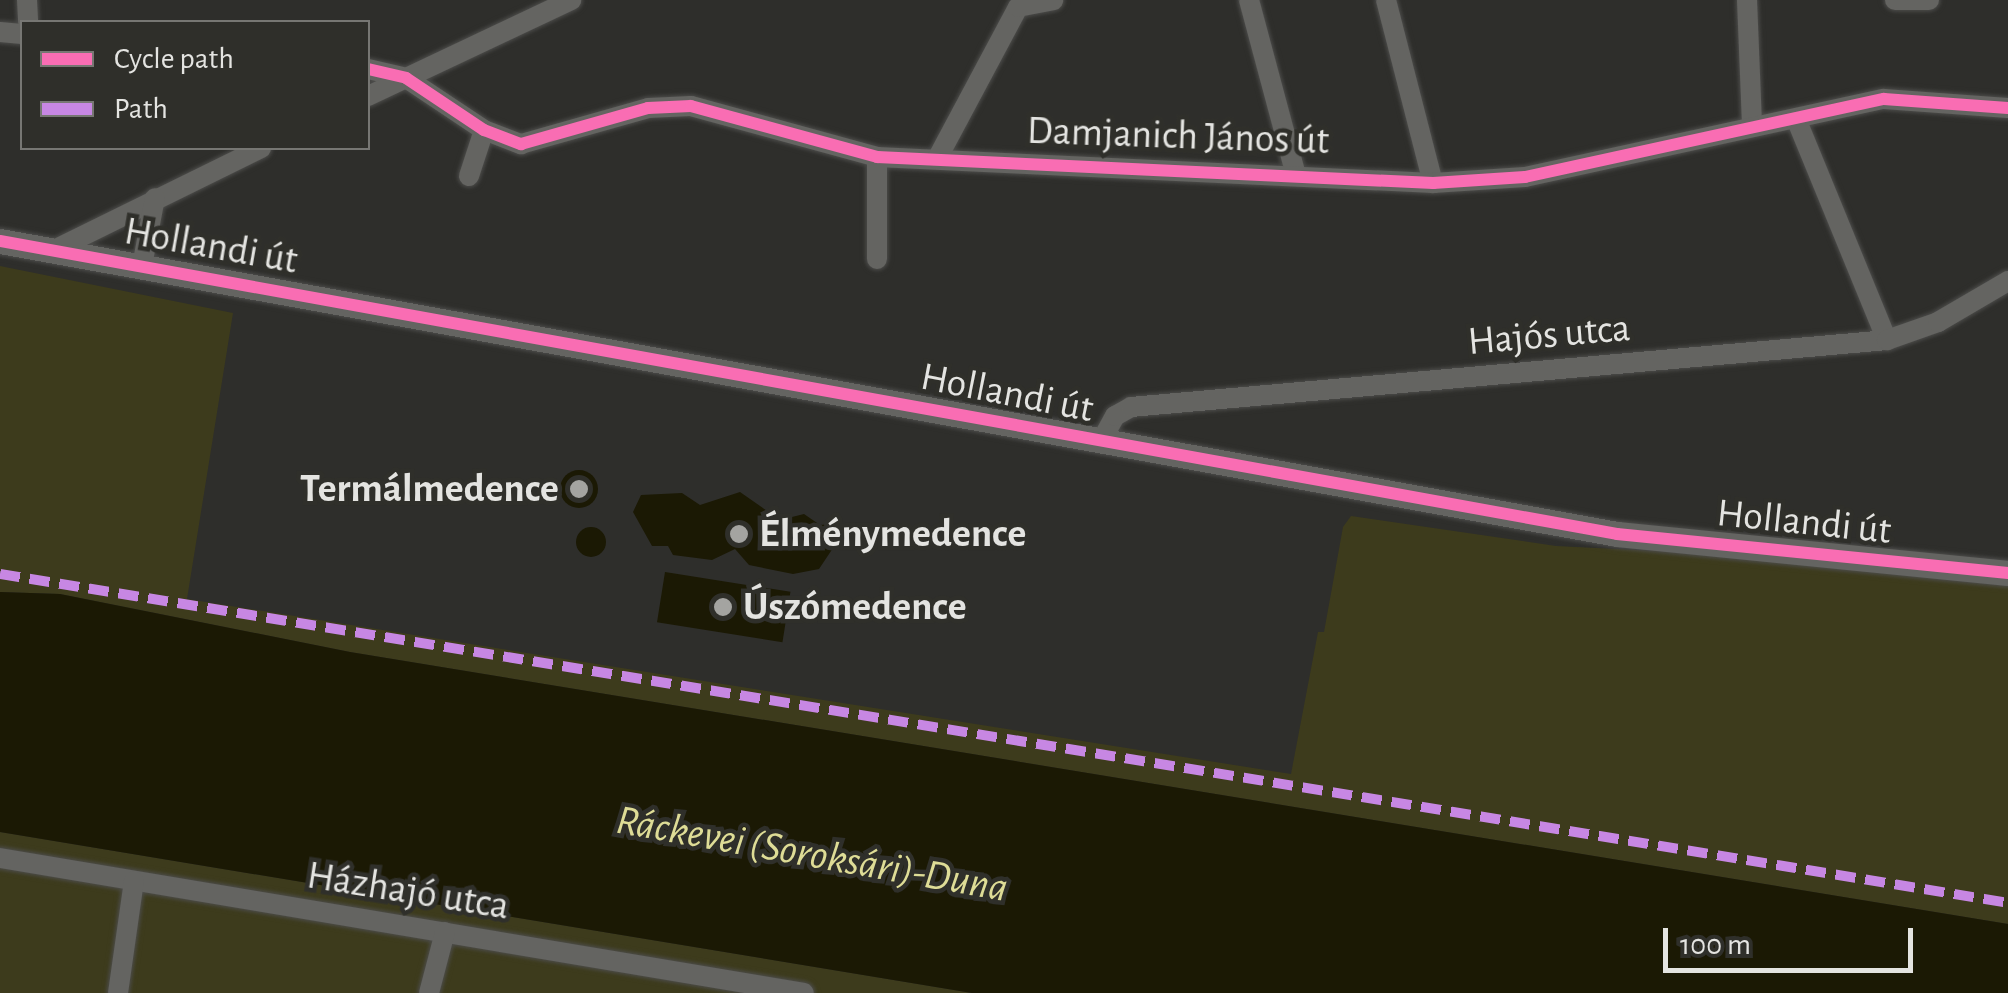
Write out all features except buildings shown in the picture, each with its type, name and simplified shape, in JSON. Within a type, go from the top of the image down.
[{"type":"street","points":[[370,95],[571,0]]},
{"type":"street","points":[[937,160],[1018,7],[1053,0]]},
{"type":"street","points":[[1249,0],[1295,172]]},
{"type":"street","points":[[1386,0],[1433,182]]},
{"type":"street","points":[[1747,0],[1752,126]]},
{"type":"street","points":[[1895,0],[1929,0]]},
{"type":"street","name":"Damjanich János út","points":[[370,69],[406,78],[484,130],[521,144],[648,108],[690,106],[877,158],[1295,172],[1433,182],[1525,177],[1752,126],[1797,121],[1884,99],[2008,108]]},
{"type":"street","points":[[1797,121],[1887,340]]},
{"type":"street","points":[[470,176],[484,130]]},
{"type":"street","points":[[52,251],[257,150]]},
{"type":"street","points":[[877,158],[877,260]]},
{"type":"street","points":[[142,266],[155,198]]},
{"type":"street","name":"Hollandi út","points":[[0,241],[1616,534],[2008,572]]},
{"type":"street","name":"Hajós utca","points":[[1100,443],[1115,416],[1131,408],[1887,340],[1938,322],[2008,282]]},
{"type":"street","name":"Házhajó utca","points":[[0,858],[771,991],[804,993]]},
{"type":"street","points":[[118,993],[134,882]]},
{"type":"street","points":[[429,993],[444,932]]},
{"type":"shaded area","points":[[0,266],[233,313],[187,599],[1291,774],[1318,632],[1324,632],[1343,527],[1351,516],[1556,546],[2008,568],[2008,924],[350,652],[60,594],[0,592]]},
{"type":"shaded area","points":[[0,832],[972,993],[0,993]]},
{"type":"water","name":"Termálmedence","points":[[579,470],[593,475],[598,489],[593,503],[579,508],[565,503],[560,489],[565,475]]},
{"type":"water","name":"Élménymedence","points":[[740,492],[780,520],[804,514],[820,525],[833,524],[837,542],[819,569],[793,574],[749,565],[735,549],[712,560],[673,555],[668,546],[652,546],[633,512],[641,495],[682,493],[700,505]]},
{"type":"water","points":[[591,527],[605,536],[606,542],[597,556],[591,557],[577,548],[576,542],[585,528]]},
{"type":"water","name":"Úszómedence","points":[[665,572],[790,592],[782,642],[657,622]]},
{"type":"water","name":"Ráckevei (Soroksári)-Duna","points":[[0,592],[60,594],[350,652],[2008,924],[2008,993],[972,993],[0,832]]},
{"type":"marked path","points":[[0,574],[2008,903]]},
{"type":"cycle path","points":[[370,69],[406,78],[484,130],[521,144],[648,108],[691,106],[877,157],[1433,183],[1525,177],[1884,99],[2008,108]]},
{"type":"cycle path","points":[[0,241],[1617,534],[2008,573]]},
{"type":"place","name":"Termálmedence","points":[[579,489]]},
{"type":"place","name":"Élménymedence","points":[[739,534]]},
{"type":"place","name":"Úszómedence","points":[[723,607]]}]
